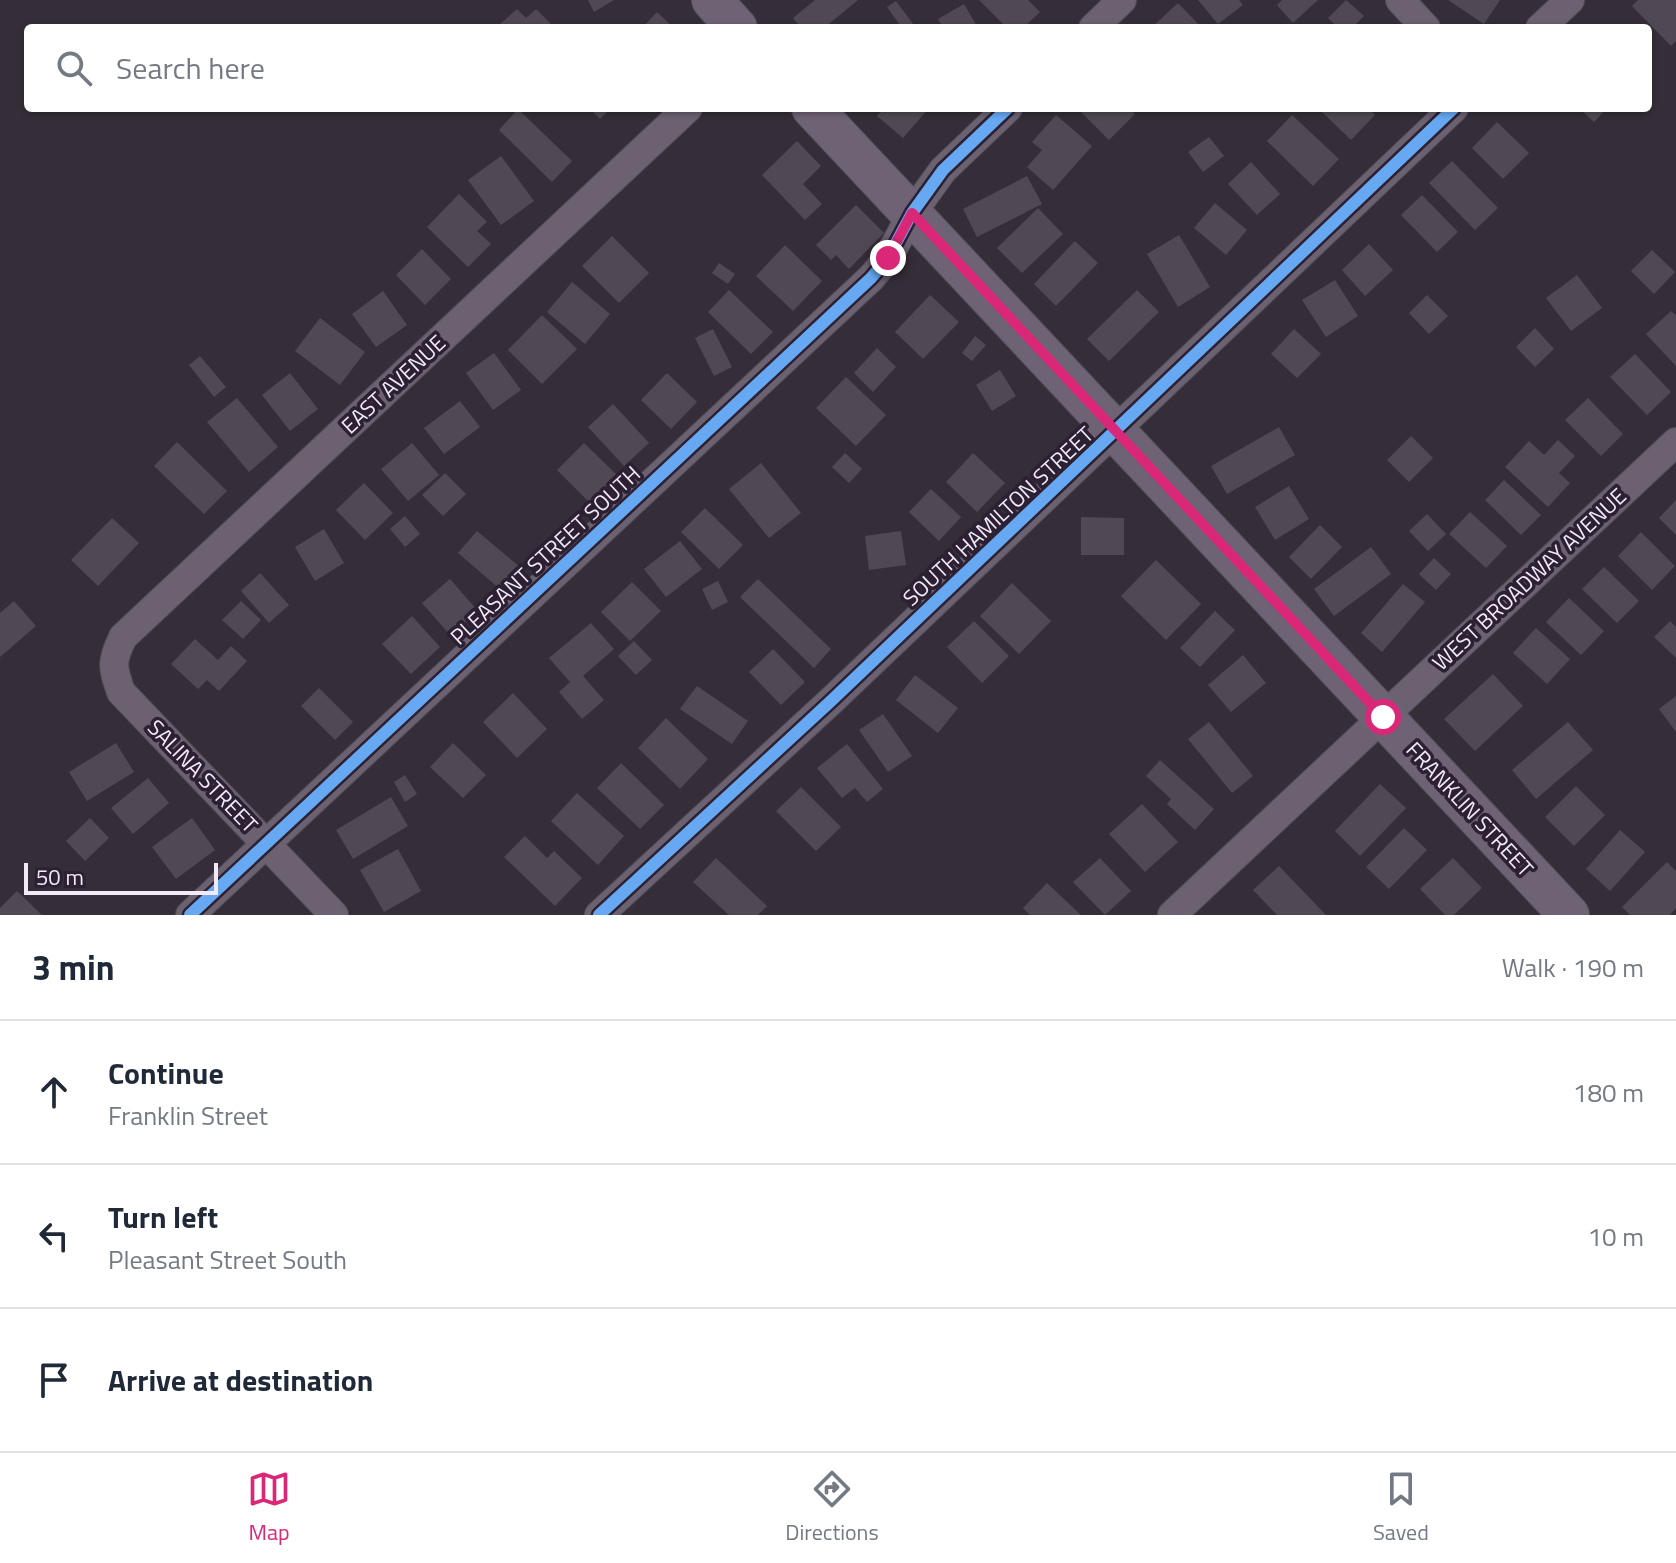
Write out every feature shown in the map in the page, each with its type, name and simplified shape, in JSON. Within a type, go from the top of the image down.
[{"type":"street","points":[[712,0],[733,24]]},
{"type":"street","points":[[1097,24],[1122,0]]},
{"type":"street","points":[[1400,0],[1422,24]]},
{"type":"street","points":[[1544,24],[1570,0]]},
{"type":"street","name":"EAST AVENUE","points":[[113,669],[114,657],[123,637],[684,112]]},
{"type":"street","name":"FRANKLIN STREET","points":[[816,112],[1569,915]]},
{"type":"street","name":"PLEASANT STREET SOUTH","points":[[190,915],[871,278],[888,258],[912,213],[943,170],[1004,112]]},
{"type":"street","name":"SOUTH HAMILTON STREET","points":[[599,915],[832,700],[1450,112]]},
{"type":"street","name":"WEST BROADWAY AVENUE","points":[[1172,915],[1676,442]]},
{"type":"street","name":"SALINA STREET","points":[[113,669],[121,692],[334,915]]},
{"type":"building","points":[[588,0],[614,0],[594,12]]},
{"type":"building","points":[[815,0],[858,0],[829,24],[798,24],[793,18]]},
{"type":"building","points":[[979,0],[1028,0],[1040,12],[1027,24],[1003,24]]},
{"type":"building","points":[[1198,0],[1239,0],[1243,5],[1218,24]]},
{"type":"building","points":[[1282,0],[1318,0],[1293,23],[1277,5]]},
{"type":"building","points":[[1346,0],[1364,16],[1356,24],[1334,24],[1328,18]]},
{"type":"building","points":[[1448,0],[1500,0],[1484,24]]},
{"type":"building","points":[[1638,0],[1676,0],[1676,41],[1671,46],[1632,6]]},
{"type":"building","points":[[896,1],[913,24],[899,24],[887,7]]},
{"type":"building","points":[[1178,3],[1198,24],[1155,24]]},
{"type":"building","points":[[964,4],[976,24],[941,24],[938,19]]},
{"type":"building","points":[[517,9],[526,18],[536,9],[551,24],[500,24]]},
{"type":"building","points":[[657,12],[670,24],[646,24]]},
{"type":"building","points":[[515,112],[521,112],[572,161],[552,182],[499,130]]},
{"type":"building","points":[[593,112],[607,112],[600,119]]},
{"type":"building","points":[[880,112],[926,112],[903,138],[877,116]]},
{"type":"building","points":[[1081,112],[1135,114],[1109,140]]},
{"type":"building","points":[[1322,112],[1372,112],[1375,115],[1351,140]]},
{"type":"building","points":[[1583,112],[1603,112],[1594,122]]},
{"type":"building","points":[[1056,115],[1092,146],[1053,190],[1027,167],[1042,150],[1032,142]]},
{"type":"building","points":[[1292,115],[1339,159],[1313,186],[1267,141]]},
{"type":"building","points":[[1497,122],[1529,153],[1503,179],[1472,148]]},
{"type":"building","points":[[1209,137],[1224,156],[1203,172],[1188,152]]},
{"type":"building","points":[[797,141],[821,166],[803,184],[822,204],[805,220],[762,175]]},
{"type":"building","points":[[501,156],[534,201],[501,225],[468,180]]},
{"type":"building","points":[[1452,161],[1498,208],[1475,230],[1429,183]]},
{"type":"building","points":[[1251,162],[1280,194],[1257,215],[1228,184]]},
{"type":"building","points":[[1027,176],[1042,204],[977,237],[963,209]]},
{"type":"building","points":[[459,194],[487,222],[477,231],[491,244],[468,267],[427,227]]},
{"type":"building","points":[[1422,195],[1458,232],[1437,252],[1401,215]]},
{"type":"building","points":[[1215,203],[1247,230],[1226,255],[1194,228]]},
{"type":"building","points":[[856,205],[884,233],[849,269],[836,255],[831,260],[816,245]]},
{"type":"building","points":[[1038,208],[1063,234],[1022,273],[997,248]]},
{"type":"building","points":[[1179,235],[1210,287],[1178,307],[1147,254]]},
{"type":"building","points":[[612,236],[649,273],[619,303],[582,266]]},
{"type":"building","points":[[1075,241],[1098,263],[1056,306],[1034,284]]},
{"type":"building","points":[[1369,244],[1393,270],[1365,296],[1342,270]]},
{"type":"building","points":[[785,245],[822,281],[793,311],[756,276]]},
{"type":"building","points":[[422,249],[451,279],[425,305],[396,275]]},
{"type":"building","points":[[1652,250],[1675,272],[1654,294],[1631,271]]},
{"type":"building","points":[[719,263],[735,274],[728,284],[712,273]]},
{"type":"building","points":[[1577,275],[1602,308],[1571,331],[1546,298]]},
{"type":"building","points":[[1335,280],[1358,316],[1326,337],[1302,300]]},
{"type":"building","points":[[572,282],[610,314],[585,344],[547,312]]},
{"type":"building","points":[[729,290],[773,332],[751,354],[708,312]]},
{"type":"building","points":[[1137,290],[1159,312],[1109,361],[1087,339]]},
{"type":"building","points":[[383,291],[407,325],[376,347],[352,314]]},
{"type":"building","points":[[930,295],[959,322],[923,359],[895,332]]},
{"type":"building","points":[[1427,295],[1448,316],[1429,334],[1409,313]]},
{"type":"building","points":[[1671,311],[1676,315],[1676,366],[1646,334]]},
{"type":"building","points":[[542,315],[577,349],[542,384],[508,350]]},
{"type":"building","points":[[320,318],[365,352],[340,385],[295,351]]},
{"type":"building","points":[[1535,328],[1554,349],[1535,367],[1516,347]]},
{"type":"building","points":[[713,329],[732,367],[714,376],[695,338]]},
{"type":"building","points":[[1294,329],[1321,354],[1297,378],[1271,354]]},
{"type":"building","points":[[975,336],[986,345],[972,361],[962,353]]},
{"type":"building","points":[[877,348],[896,367],[873,392],[854,373]]},
{"type":"building","points":[[494,353],[521,390],[493,410],[466,373]]},
{"type":"building","points":[[1635,354],[1671,392],[1647,415],[1610,377]]},
{"type":"building","points":[[200,356],[226,387],[214,397],[189,365]]},
{"type":"building","points":[[1000,370],[1016,396],[992,411],[976,385]]},
{"type":"building","points":[[290,373],[318,409],[290,431],[262,395]]},
{"type":"building","points":[[667,373],[697,402],[671,429],[641,400]]},
{"type":"building","points":[[846,377],[886,415],[856,446],[816,408]]},
{"type":"building","points":[[237,398],[278,447],[249,472],[207,422]]},
{"type":"building","points":[[1588,398],[1623,434],[1601,456],[1565,420]]},
{"type":"building","points":[[460,401],[480,427],[444,454],[424,428]]},
{"type":"building","points":[[613,404],[649,443],[624,466],[588,427]]},
{"type":"building","points":[[1279,427],[1295,455],[1227,494],[1211,466]]},
{"type":"building","points":[[1411,436],[1433,458],[1409,482],[1387,460]]},
{"type":"building","points":[[1558,440],[1575,456],[1559,473],[1570,483],[1548,507],[1505,467],[1529,441],[1544,455]]},
{"type":"building","points":[[177,442],[227,491],[204,514],[154,466]]},
{"type":"building","points":[[412,443],[439,475],[408,501],[381,469]]},
{"type":"building","points":[[584,443],[617,475],[590,503],[557,470]]},
{"type":"building","points":[[845,453],[862,469],[849,483],[832,467]]},
{"type":"building","points":[[973,453],[1005,483],[977,512],[946,482]]},
{"type":"building","points":[[761,463],[801,513],[769,538],[729,489]]},
{"type":"building","points":[[445,473],[466,494],[443,516],[422,495]]},
{"type":"building","points":[[1504,480],[1541,515],[1521,535],[1485,500]]},
{"type":"building","points":[[364,483],[393,513],[365,540],[336,510]]},
{"type":"building","points":[[1289,486],[1309,519],[1275,540],[1255,507]]},
{"type":"building","points":[[931,489],[961,517],[939,541],[909,512]]},
{"type":"building","points":[[1676,500],[1676,535],[1659,518]]},
{"type":"building","points":[[705,508],[743,545],[719,569],[681,532]]},
{"type":"building","points":[[1470,512],[1507,546],[1486,568],[1449,534]]},
{"type":"building","points":[[1427,514],[1446,534],[1428,551],[1409,531]]},
{"type":"building","points":[[405,516],[420,534],[405,547],[390,529]]},
{"type":"building","points":[[1081,517],[1124,518],[1124,555],[1081,555]]},
{"type":"building","points":[[112,518],[139,543],[98,586],[71,560]]},
{"type":"building","points":[[1320,525],[1342,547],[1311,579],[1289,557]]},
{"type":"building","points":[[324,529],[344,563],[315,581],[295,547]]},
{"type":"building","points":[[477,531],[520,567],[501,590],[458,553]]},
{"type":"building","points":[[901,531],[906,565],[869,570],[865,536]]},
{"type":"building","points":[[1641,532],[1675,566],[1652,590],[1618,556]]},
{"type":"building","points":[[680,541],[702,569],[666,597],[644,569]]},
{"type":"building","points":[[1371,547],[1391,574],[1334,616],[1314,589]]},
{"type":"building","points":[[1434,558],[1451,574],[1436,590],[1419,574]]},
{"type":"building","points":[[1156,560],[1201,604],[1166,640],[1121,596]]},
{"type":"building","points":[[1604,567],[1639,601],[1617,623],[1582,589]]},
{"type":"building","points":[[260,573],[289,605],[269,623],[241,591]]},
{"type":"building","points":[[450,579],[478,611],[450,635],[422,603]]},
{"type":"building","points":[[758,579],[831,649],[814,668],[740,597]]},
{"type":"building","points":[[718,581],[728,602],[712,610],[702,589]]},
{"type":"building","points":[[632,582],[661,611],[630,641],[601,612]]},
{"type":"building","points":[[1012,583],[1051,621],[1019,654],[980,616]]},
{"type":"building","points":[[1403,584],[1425,602],[1382,652],[1361,633]]},
{"type":"building","points":[[1569,598],[1604,631],[1581,655],[1546,622]]},
{"type":"building","points":[[14,601],[36,626],[0,657],[0,613]]},
{"type":"building","points":[[241,601],[261,620],[243,639],[222,620]]},
{"type":"building","points":[[1215,611],[1235,630],[1200,667],[1180,648]]},
{"type":"building","points":[[412,616],[440,647],[411,674],[382,644]]},
{"type":"building","points":[[974,621],[1009,656],[982,683],[947,647]]},
{"type":"building","points":[[1670,621],[1676,627],[1676,658],[1654,637]]},
{"type":"building","points":[[591,623],[614,649],[583,676],[604,700],[582,719],[559,692],[570,682],[549,658]]},
{"type":"building","points":[[1536,628],[1570,659],[1547,684],[1513,653]]},
{"type":"building","points":[[195,639],[218,660],[231,646],[247,661],[219,691],[207,680],[198,689],[171,664]]},
{"type":"building","points":[[634,641],[652,660],[636,675],[618,656]]},
{"type":"building","points":[[773,649],[805,682],[781,705],[749,672]]},
{"type":"building","points":[[1243,655],[1266,683],[1231,712],[1208,685]]},
{"type":"building","points":[[1493,674],[1523,706],[1475,751],[1444,719]]},
{"type":"building","points":[[915,675],[958,708],[938,733],[896,700]]},
{"type":"building","points":[[697,686],[748,721],[732,744],[680,709]]},
{"type":"building","points":[[319,688],[353,722],[335,740],[301,706]]},
{"type":"building","points":[[513,693],[547,729],[517,758],[483,722]]},
{"type":"building","points":[[1676,696],[1676,732],[1659,709]]},
{"type":"building","points":[[883,714],[912,756],[888,772],[859,730]]},
{"type":"building","points":[[666,718],[708,759],[680,789],[638,748]]},
{"type":"building","points":[[1209,722],[1253,776],[1232,793],[1188,739]]},
{"type":"building","points":[[1568,722],[1593,750],[1536,799],[1512,770]]},
{"type":"building","points":[[116,743],[134,772],[87,801],[69,772]]},
{"type":"building","points":[[453,743],[486,775],[463,798],[430,767]]},
{"type":"building","points":[[847,744],[883,789],[867,802],[855,788],[842,798],[817,768]]},
{"type":"building","points":[[1160,760],[1214,809],[1195,830],[1167,804],[1171,799],[1146,776]]},
{"type":"building","points":[[621,763],[664,805],[640,829],[597,788]]},
{"type":"building","points":[[405,775],[417,794],[405,802],[394,782]]},
{"type":"building","points":[[148,778],[169,803],[133,834],[111,808]]},
{"type":"building","points":[[1380,784],[1406,808],[1360,856],[1335,831]]},
{"type":"building","points":[[1576,786],[1605,815],[1574,846],[1545,817]]},
{"type":"building","points":[[801,787],[841,827],[816,851],[776,811]]},
{"type":"building","points":[[577,793],[624,836],[598,865],[551,821]]},
{"type":"building","points":[[391,797],[408,826],[353,859],[336,830]]},
{"type":"building","points":[[1142,804],[1178,842],[1145,872],[1109,834]]},
{"type":"building","points":[[90,818],[109,838],[85,861],[66,841]]},
{"type":"building","points":[[192,818],[215,850],[176,879],[152,847]]},
{"type":"building","points":[[1404,828],[1427,850],[1389,889],[1366,867]]},
{"type":"building","points":[[1620,830],[1645,852],[1610,891],[1586,869]]},
{"type":"building","points":[[525,836],[547,858],[554,851],[582,878],[555,906],[504,857]]},
{"type":"building","points":[[398,849],[421,891],[384,912],[360,870]]},
{"type":"building","points":[[716,858],[767,906],[758,915],[729,915],[693,882]]},
{"type":"building","points":[[1100,858],[1131,891],[1105,915],[1073,882]]},
{"type":"building","points":[[1453,858],[1482,888],[1454,915],[1445,915],[1420,889]]},
{"type":"building","points":[[1667,862],[1676,871],[1676,908],[1670,915],[1630,915],[1622,907]]},
{"type":"building","points":[[1279,866],[1326,915],[1277,915],[1253,890]]},
{"type":"building","points":[[1047,883],[1081,915],[1030,915],[1023,908]]},
{"type":"building","points":[[17,891],[42,915],[0,915],[0,908]]},
{"type":"cycle path","points":[[190,915],[871,278],[888,258],[912,213],[943,170],[1004,112]]},
{"type":"cycle path","points":[[599,915],[832,700],[1450,112]]},
{"type":"route","points":[[888,258],[912,213],[1383,717]]}]
